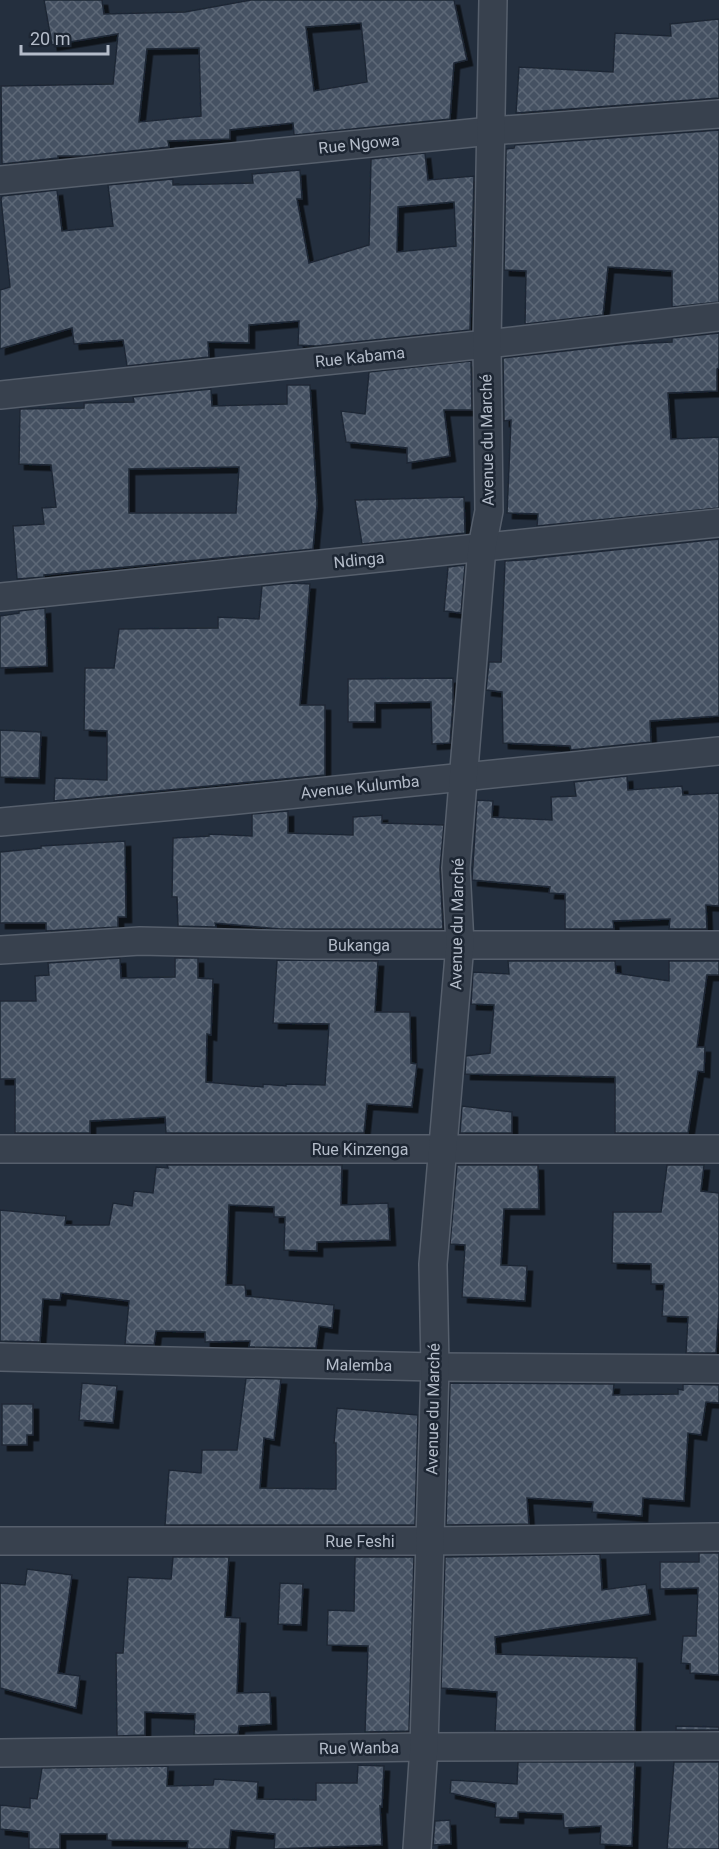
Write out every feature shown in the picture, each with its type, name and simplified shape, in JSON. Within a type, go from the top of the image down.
[{"type":"street","name":"Avenue du Marché","points":[[417,1849],[424,1747],[435,1367],[433,1264],[460,944],[456,868],[482,547],[489,511],[486,450],[493,0]]},
{"type":"street","name":"Rue Ngowa","points":[[0,180],[491,131],[719,114]]},
{"type":"street","name":"Rue Kabama","points":[[0,395],[487,344],[719,317]]},
{"type":"street","name":"Ndinga","points":[[0,597],[719,523]]},
{"type":"street","name":"Avenue Kulumba","points":[[0,822],[719,751]]},
{"type":"street","name":"Bukanga","points":[[0,950],[140,940],[308,945],[719,945]]},
{"type":"street","name":"Rue Kinzenga","points":[[0,1149],[719,1149]]},
{"type":"street","name":"Malemba","points":[[0,1357],[435,1367],[719,1369]]},
{"type":"street","name":"Rue Feshi","points":[[0,1541],[429,1541],[719,1537]]},
{"type":"street","name":"Rue Wanba","points":[[0,1753],[424,1747],[719,1746]]},
{"type":"building","points":[[44,0],[102,0],[104,14],[185,12],[251,0],[454,0],[467,60],[454,63],[450,119],[294,135],[293,123],[230,130],[230,139],[168,141],[169,147],[84,156],[58,156],[58,158],[2,164],[1,86],[113,84],[118,34],[52,45]],"holes":[[[361,23],[367,82],[314,91],[306,27]],[[199,48],[201,116],[139,122],[147,49]]]},
{"type":"building","points":[[719,19],[719,98],[516,113],[519,67],[613,72],[615,33],[671,36],[670,24]]},
{"type":"building","points":[[719,130],[719,302],[672,307],[672,271],[608,267],[603,315],[525,324],[526,271],[504,270],[506,149],[514,148],[515,145]]},
{"type":"building","points":[[425,153],[428,180],[474,176],[470,330],[316,346],[298,345],[299,321],[249,325],[249,343],[208,342],[209,357],[127,366],[123,340],[74,344],[72,328],[0,349],[0,290],[10,287],[2,196],[57,190],[62,231],[113,226],[108,185],[173,179],[173,185],[253,183],[252,174],[300,170],[302,199],[297,199],[309,263],[369,245],[371,159]],"holes":[[[454,202],[456,246],[397,252],[398,207]]]},
{"type":"building","points":[[719,333],[717,391],[668,393],[671,439],[719,437],[719,508],[537,526],[538,514],[507,513],[511,420],[504,421],[503,358],[627,344],[672,342],[672,338]]},
{"type":"building","points":[[471,361],[472,410],[444,410],[450,456],[407,463],[407,448],[346,442],[341,411],[365,414],[369,372]]},
{"type":"building","points":[[287,385],[310,385],[317,504],[313,549],[17,579],[13,526],[44,524],[42,508],[56,507],[51,465],[19,464],[20,409],[84,408],[84,403],[134,402],[133,397],[211,389],[212,406],[287,404]],"holes":[[[239,467],[236,513],[129,513],[129,469]]]},
{"type":"building","points":[[464,497],[465,533],[362,544],[355,500]]},
{"type":"building","points":[[719,539],[719,716],[650,721],[651,742],[571,750],[570,746],[503,743],[502,692],[486,690],[489,662],[501,662],[505,561]]},
{"type":"building","points":[[465,565],[461,613],[444,611],[448,567]]},
{"type":"building","points":[[310,584],[300,705],[325,705],[325,775],[54,801],[55,778],[107,780],[107,731],[84,730],[85,668],[114,668],[119,629],[218,628],[218,617],[259,619],[262,586]]},
{"type":"building","points":[[45,608],[47,666],[0,668],[0,616]]},
{"type":"building","points":[[453,678],[450,743],[432,744],[431,702],[375,703],[375,722],[348,722],[348,679]]},
{"type":"building","points":[[0,730],[41,732],[39,778],[0,777]]},
{"type":"building","points":[[627,776],[628,790],[682,786],[683,795],[719,793],[719,906],[706,905],[707,929],[669,929],[670,919],[613,921],[614,929],[565,929],[565,894],[549,893],[550,887],[472,880],[477,800],[493,801],[492,817],[552,820],[551,797],[576,796],[574,782]]},
{"type":"building","points":[[288,811],[288,833],[353,835],[353,817],[382,815],[382,823],[444,825],[440,869],[443,929],[280,929],[215,923],[216,927],[178,926],[177,897],[172,897],[173,838],[209,836],[209,834],[252,836],[252,814]]},
{"type":"building","points":[[125,841],[126,917],[118,917],[118,927],[46,931],[46,923],[0,923],[0,852],[41,848],[41,846]]},
{"type":"building","points":[[120,958],[121,978],[175,977],[175,958],[198,958],[198,978],[213,979],[211,1035],[207,1034],[206,1082],[263,1087],[263,1084],[325,1085],[329,1024],[273,1023],[277,960],[378,961],[375,1012],[410,1012],[411,1063],[417,1064],[412,1107],[367,1104],[364,1133],[166,1133],[165,1117],[90,1121],[90,1133],[15,1133],[15,1079],[0,1079],[0,1001],[36,1001],[35,976],[49,975],[48,963]]},
{"type":"building","points":[[508,961],[615,961],[616,973],[669,981],[669,961],[719,961],[719,975],[707,975],[697,1047],[705,1047],[704,1072],[698,1071],[688,1133],[615,1133],[615,1077],[465,1074],[466,1056],[490,1053],[494,1005],[471,1004],[473,972],[509,974]]},
{"type":"building","points":[[462,1106],[512,1112],[512,1133],[460,1133]]},
{"type":"building","points":[[167,1165],[342,1165],[341,1205],[388,1203],[390,1240],[317,1242],[317,1251],[284,1250],[285,1217],[274,1217],[274,1207],[229,1205],[226,1285],[245,1285],[246,1296],[334,1305],[332,1328],[319,1326],[316,1348],[249,1347],[250,1341],[205,1342],[205,1332],[156,1331],[154,1345],[125,1344],[129,1301],[61,1293],[60,1300],[43,1299],[40,1342],[0,1341],[0,1210],[66,1216],[65,1225],[109,1225],[113,1203],[132,1206],[134,1191],[153,1193],[156,1167],[168,1168]]},
{"type":"building","points":[[457,1165],[538,1165],[539,1209],[504,1209],[501,1265],[527,1266],[525,1301],[462,1297],[465,1245],[450,1244]]},
{"type":"building","points":[[667,1165],[704,1165],[701,1191],[719,1193],[719,1311],[716,1353],[686,1353],[688,1317],[662,1316],[664,1284],[651,1284],[651,1264],[612,1263],[613,1212],[661,1212]]},
{"type":"building","points":[[246,1378],[281,1379],[274,1440],[264,1438],[260,1488],[336,1489],[336,1443],[334,1443],[337,1408],[418,1415],[415,1525],[165,1525],[169,1470],[201,1473],[202,1450],[237,1450]]},
{"type":"building","points":[[82,1383],[117,1386],[113,1423],[79,1420]]},
{"type":"building","points":[[450,1383],[614,1384],[613,1395],[678,1394],[678,1389],[683,1390],[683,1384],[719,1385],[719,1403],[706,1402],[701,1435],[688,1433],[684,1501],[643,1498],[642,1516],[592,1512],[593,1502],[527,1498],[529,1524],[446,1525]]},
{"type":"building","points":[[2,1404],[33,1404],[33,1435],[27,1435],[27,1445],[2,1445]]},
{"type":"building","points":[[699,1553],[719,1553],[719,1675],[690,1673],[690,1664],[681,1663],[683,1636],[696,1636],[698,1588],[660,1589],[660,1562],[699,1562]]},
{"type":"building","points":[[600,1554],[602,1590],[646,1584],[650,1614],[495,1637],[496,1654],[637,1658],[635,1731],[495,1731],[497,1692],[441,1688],[445,1557]]},
{"type":"building","points":[[173,1557],[229,1557],[225,1617],[240,1618],[237,1693],[270,1692],[271,1724],[239,1726],[238,1734],[194,1735],[195,1714],[145,1712],[145,1735],[117,1736],[116,1653],[123,1653],[128,1577],[171,1579]]},
{"type":"building","points":[[355,1557],[414,1557],[409,1731],[365,1732],[368,1646],[327,1645],[328,1610],[354,1611]]},
{"type":"building","points":[[27,1569],[72,1575],[58,1673],[80,1676],[76,1708],[0,1688],[0,1583],[25,1585]]},
{"type":"building","points":[[280,1583],[303,1584],[301,1625],[278,1624]]},
{"type":"building","points":[[676,1726],[719,1727],[719,1730],[676,1730]]},
{"type":"building","points":[[518,1762],[635,1762],[632,1846],[600,1844],[601,1826],[564,1828],[563,1814],[518,1812],[518,1818],[495,1817],[496,1803],[450,1793],[451,1780],[517,1784]]},
{"type":"building","points":[[674,1762],[719,1762],[719,1849],[667,1849]]},
{"type":"building","points":[[358,1765],[384,1766],[382,1807],[380,1806],[382,1845],[274,1849],[275,1834],[231,1830],[229,1849],[187,1849],[188,1841],[107,1840],[107,1834],[60,1834],[60,1849],[29,1849],[29,1832],[0,1829],[0,1805],[30,1808],[30,1798],[37,1799],[42,1768],[168,1766],[167,1786],[213,1785],[214,1779],[258,1782],[257,1799],[316,1800],[316,1783],[357,1783]]},
{"type":"building","points":[[450,1820],[451,1844],[433,1845],[435,1821]]}]
